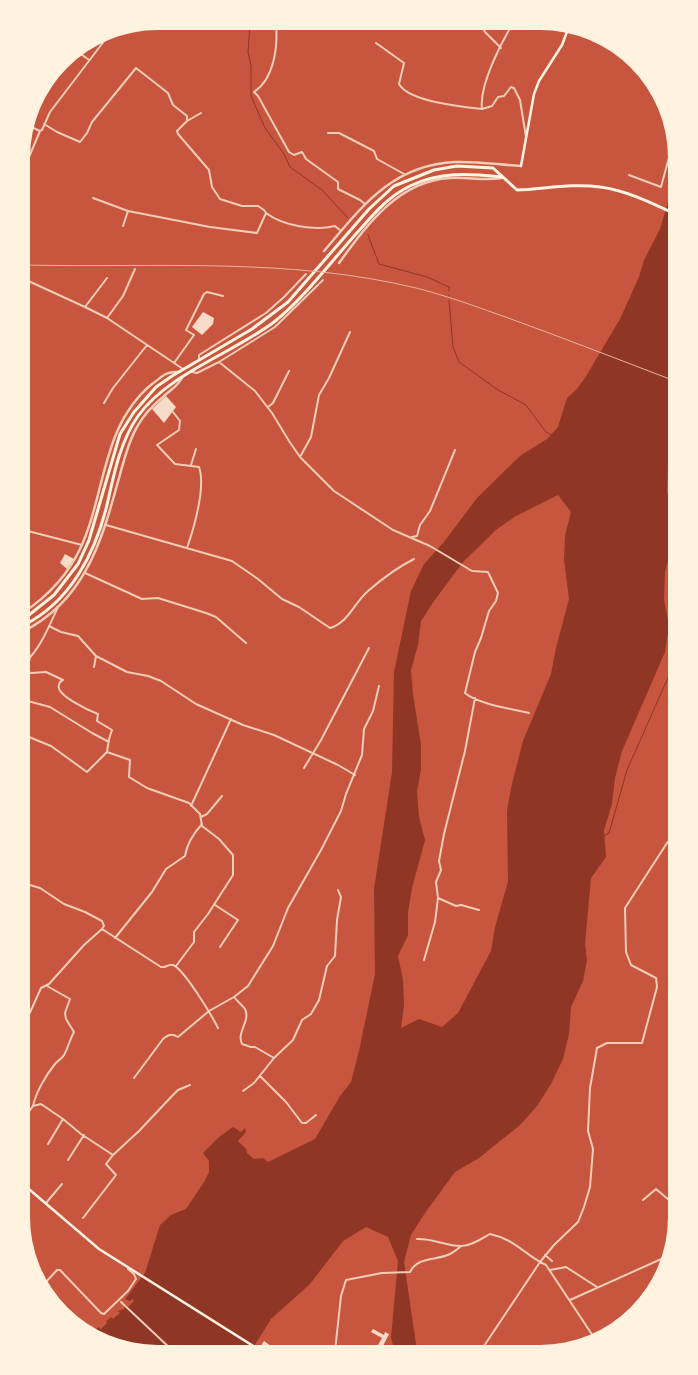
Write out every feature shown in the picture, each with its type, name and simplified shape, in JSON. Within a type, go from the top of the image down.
[{"type":"highway","points":[[30,614],[54,595],[78,564],[89,540],[120,434],[145,398],[156,387],[178,372],[270,317],[305,284],[369,209],[394,186],[434,170],[457,166],[493,168],[517,190],[585,186],[601,187],[614,190],[668,211]]},
{"type":"highway","points":[[30,621],[48,610],[62,596],[83,568],[99,534],[121,452],[131,427],[148,404],[161,392],[182,378],[262,330],[293,305],[313,285],[342,250],[392,196],[411,186],[436,176],[457,174],[503,177]]},
{"type":"highway","points":[[192,372],[199,360]]},
{"type":"main road","points":[[521,166],[534,94],[539,81],[562,44],[567,32]]},
{"type":"main road","points":[[30,1190],[85,1238],[252,1345]]},
{"type":"street","points":[[277,30],[278,38],[270,70],[265,83],[254,92],[258,96],[289,152],[294,155],[302,152],[306,159],[338,182],[338,189],[365,204]]},
{"type":"street","points":[[484,30],[502,48]]},
{"type":"street","points":[[482,109],[482,95],[486,81],[510,30]]},
{"type":"street","points":[[30,155],[50,112],[103,42]]},
{"type":"street","points":[[376,43],[404,63],[399,84],[410,94],[455,106],[482,109],[492,106],[498,97],[504,96],[511,87],[514,88],[520,100],[526,138]]},
{"type":"street","points":[[83,55],[89,60]]},
{"type":"street","points":[[44,124],[80,142],[87,133],[92,122],[136,68],[168,93],[173,105],[187,116],[187,121]]},
{"type":"street","points":[[201,113],[187,121],[178,129],[178,134],[209,170],[212,187],[220,199],[242,206],[258,206],[264,210],[266,215],[297,226],[314,229],[336,226],[342,231]]},
{"type":"street","points":[[33,128],[40,131]]},
{"type":"street","points":[[328,133],[339,133],[374,151],[377,159],[404,174]]},
{"type":"street","points":[[629,175],[657,187],[661,187],[668,161]]},
{"type":"street","points":[[324,251],[365,204],[390,182],[404,174],[429,165],[455,162],[521,166]]},
{"type":"street","points":[[339,263],[359,236],[381,211],[409,190],[437,180],[450,178],[488,180],[503,177]]},
{"type":"street","points":[[93,198],[128,211],[210,227],[258,233],[266,215]]},
{"type":"street","points":[[123,226],[128,211]]},
{"type":"street","points":[[107,318],[122,296],[135,269]]},
{"type":"street","points":[[199,360],[199,355],[266,313],[306,274]]},
{"type":"street","points":[[86,307],[106,278]]},
{"type":"street","points":[[192,372],[197,373],[219,362],[274,327],[323,280]]},
{"type":"street","points":[[30,282],[107,318],[183,369]]},
{"type":"street","points":[[174,363],[194,335],[186,330],[204,294],[208,292],[223,296]]},
{"type":"street","points":[[300,457],[311,437],[318,395],[329,378],[350,332]]},
{"type":"street","points":[[104,402],[113,388],[147,345]]},
{"type":"street","points":[[219,362],[255,391],[268,407],[300,457],[334,491],[393,530],[430,546],[472,571],[488,572],[498,593],[496,602],[489,611],[475,652],[465,693],[475,698],[528,713]]},
{"type":"street","points":[[268,407],[273,403],[289,371]]},
{"type":"street","points":[[30,608],[56,586],[73,562],[82,545],[113,440],[126,413],[146,389],[169,372],[178,372]]},
{"type":"street","points":[[30,627],[44,619],[58,606],[85,573],[98,549],[125,455],[137,426],[153,405],[177,386],[182,378]]},
{"type":"street","points":[[173,412],[180,421],[179,430],[157,445],[176,464],[199,466],[201,474],[198,508],[187,548]]},
{"type":"street","points":[[191,465],[196,449]]},
{"type":"street","points":[[411,537],[417,536],[420,525],[430,511],[455,450]]},
{"type":"street","points":[[106,525],[232,561],[258,579],[282,599],[299,607],[330,628],[339,625],[366,592],[390,571],[414,559]]},
{"type":"street","points":[[30,532],[82,545]]},
{"type":"street","points":[[85,573],[142,599],[158,598],[216,617],[246,643]]},
{"type":"street","points":[[30,659],[49,626],[58,606]]},
{"type":"street","points":[[49,626],[61,632],[78,636],[96,656],[127,672],[161,681],[196,704],[231,719],[243,726],[274,735],[355,775]]},
{"type":"street","points":[[304,768],[369,648]]},
{"type":"street","points":[[94,668],[96,656]]},
{"type":"street","points":[[30,673],[46,672],[63,680],[59,685],[59,689],[65,697],[98,714],[98,721],[112,730],[107,752],[87,772],[51,746],[30,737]]},
{"type":"street","points":[[134,1078],[163,1039],[168,1035],[173,1034],[178,1036],[209,1011],[234,997],[251,983],[273,946],[288,908],[335,823],[362,755],[364,729],[373,711],[379,686]]},
{"type":"street","points":[[424,960],[435,922],[438,898],[436,882],[441,870],[439,861],[444,834],[465,751],[475,698]]},
{"type":"street","points":[[30,701],[50,706],[92,734],[109,742]]},
{"type":"street","points":[[191,806],[231,719]]},
{"type":"street","points":[[107,752],[130,760],[129,777],[135,782],[178,798],[191,806],[201,817],[202,826],[218,839],[233,855],[233,875],[214,905],[194,932],[194,942],[176,966]]},
{"type":"street","points":[[201,817],[207,814],[222,796]]},
{"type":"street","points":[[114,938],[152,892],[166,869],[185,856],[186,849],[193,834],[202,823]]},
{"type":"street","points":[[485,1345],[545,1255],[578,1222],[590,1187],[593,1149],[588,1131],[590,1088],[598,1048],[607,1043],[642,1043],[657,987],[656,978],[631,965],[626,952],[625,908],[668,844]]},
{"type":"street","points":[[30,885],[40,888],[64,904],[85,912],[102,921],[104,926],[84,945],[47,986],[40,990],[31,1010]]},
{"type":"street","points":[[243,1091],[260,1076],[274,1058],[293,1040],[298,1034],[302,1020],[311,1014],[319,1000],[327,966],[335,956],[336,920],[341,897],[338,890]]},
{"type":"street","points":[[438,898],[456,906],[461,905],[480,910]]},
{"type":"street","points":[[214,905],[238,920],[220,947]]},
{"type":"street","points":[[102,929],[161,967],[170,965],[176,966],[209,1011],[218,1028]]},
{"type":"street","points":[[30,1110],[47,1076],[55,1064],[64,1055],[67,1045],[74,1032],[66,1019],[65,1013],[70,999],[47,986]]},
{"type":"street","points":[[234,997],[244,1008],[246,1014],[240,1037],[242,1044],[259,1048],[274,1058]]},
{"type":"street","points":[[260,1076],[286,1102],[302,1123],[306,1123],[316,1115]]},
{"type":"street","points":[[83,1218],[115,1177],[116,1174],[106,1164],[178,1090],[190,1085]]},
{"type":"street","points":[[33,1106],[40,1104],[64,1119],[113,1156]]},
{"type":"street","points":[[48,1144],[64,1119]]},
{"type":"street","points":[[68,1160],[84,1135]]},
{"type":"street","points":[[46,1203],[62,1184]]},
{"type":"street","points":[[643,1200],[656,1189],[668,1199]]},
{"type":"street","points":[[336,1345],[341,1296],[346,1280],[382,1273],[410,1272],[413,1265],[433,1257],[449,1254],[462,1246],[475,1242],[490,1234],[504,1238],[517,1245],[533,1259],[546,1265],[570,1300],[591,1334]]},
{"type":"street","points":[[417,1240],[425,1238],[462,1246]]},
{"type":"street","points":[[545,1255],[552,1260]]},
{"type":"street","points":[[570,1300],[597,1286],[638,1271],[660,1260]]},
{"type":"street","points":[[47,1281],[57,1270],[60,1270],[100,1313],[104,1314],[128,1291],[136,1279],[134,1274],[122,1262]]},
{"type":"street","points":[[550,1270],[566,1267],[597,1286]]},
{"type":"street","points":[[121,1302],[167,1345]]},
{"type":"shaded area","points":[[668,202],[668,561],[665,572],[664,600],[668,621],[668,632],[665,652],[622,751],[615,778],[612,804],[604,830],[606,857],[591,878],[585,944],[587,960],[583,981],[571,1007],[569,1034],[563,1059],[551,1084],[537,1106],[520,1125],[479,1158],[455,1172],[411,1235],[404,1262],[416,1345],[393,1345],[391,1338],[398,1261],[388,1237],[366,1227],[343,1241],[310,1284],[271,1319],[255,1345],[141,1344],[125,1341],[96,1329],[99,1327],[101,1329],[107,1323],[106,1321],[112,1317],[113,1319],[120,1313],[118,1311],[124,1309],[124,1306],[126,1305],[128,1307],[134,1301],[133,1299],[130,1301],[125,1299],[145,1273],[160,1225],[171,1215],[186,1209],[209,1172],[209,1161],[203,1153],[219,1137],[233,1127],[241,1132],[245,1128],[246,1132],[238,1141],[246,1149],[247,1153],[254,1159],[263,1158],[268,1162],[315,1139],[340,1096],[351,1082],[375,974],[374,889],[392,772],[394,672],[411,591],[424,564],[444,542],[477,498],[520,456],[547,439],[558,427],[567,398],[576,390],[585,378],[620,319],[639,277],[644,260],[660,229]],"holes":[[[558,495],[571,512],[565,536],[564,560],[569,599],[556,648],[551,674],[523,741],[511,788],[507,811],[508,882],[495,927],[491,951],[458,1013],[442,1027],[419,1019],[401,1028],[404,1005],[403,980],[398,956],[408,935],[408,912],[412,888],[425,840],[419,817],[417,792],[421,769],[421,745],[411,670],[418,645],[421,621],[463,562],[497,529],[516,516]]]},
{"type":"building","points":[[203,312],[214,318],[213,324],[202,335],[192,327]]},
{"type":"building","points":[[166,396],[176,407],[164,423],[152,409]]},
{"type":"building","points":[[65,554],[74,559],[67,569],[60,563]]},
{"type":"building","points":[[373,1329],[384,1335],[385,1332],[389,1334],[384,1345],[378,1345],[382,1338],[371,1332]]},
{"type":"building","points":[[264,1341],[270,1345],[261,1345]]},
{"type":"waterway","points":[[250,30],[248,52],[251,66],[251,96],[265,128],[284,154],[290,167],[322,190],[348,218]]},
{"type":"waterway","points":[[368,235],[379,264],[427,277],[449,287],[449,291]]},
{"type":"waterway","points":[[449,300],[453,347],[459,362],[498,390],[526,405],[546,432],[552,435]]},
{"type":"waterway","points":[[604,836],[609,833],[627,770],[668,678]]},
{"type":"railway","points":[[30,265],[221,266],[270,268],[368,278],[416,288],[464,302],[668,378]]}]
